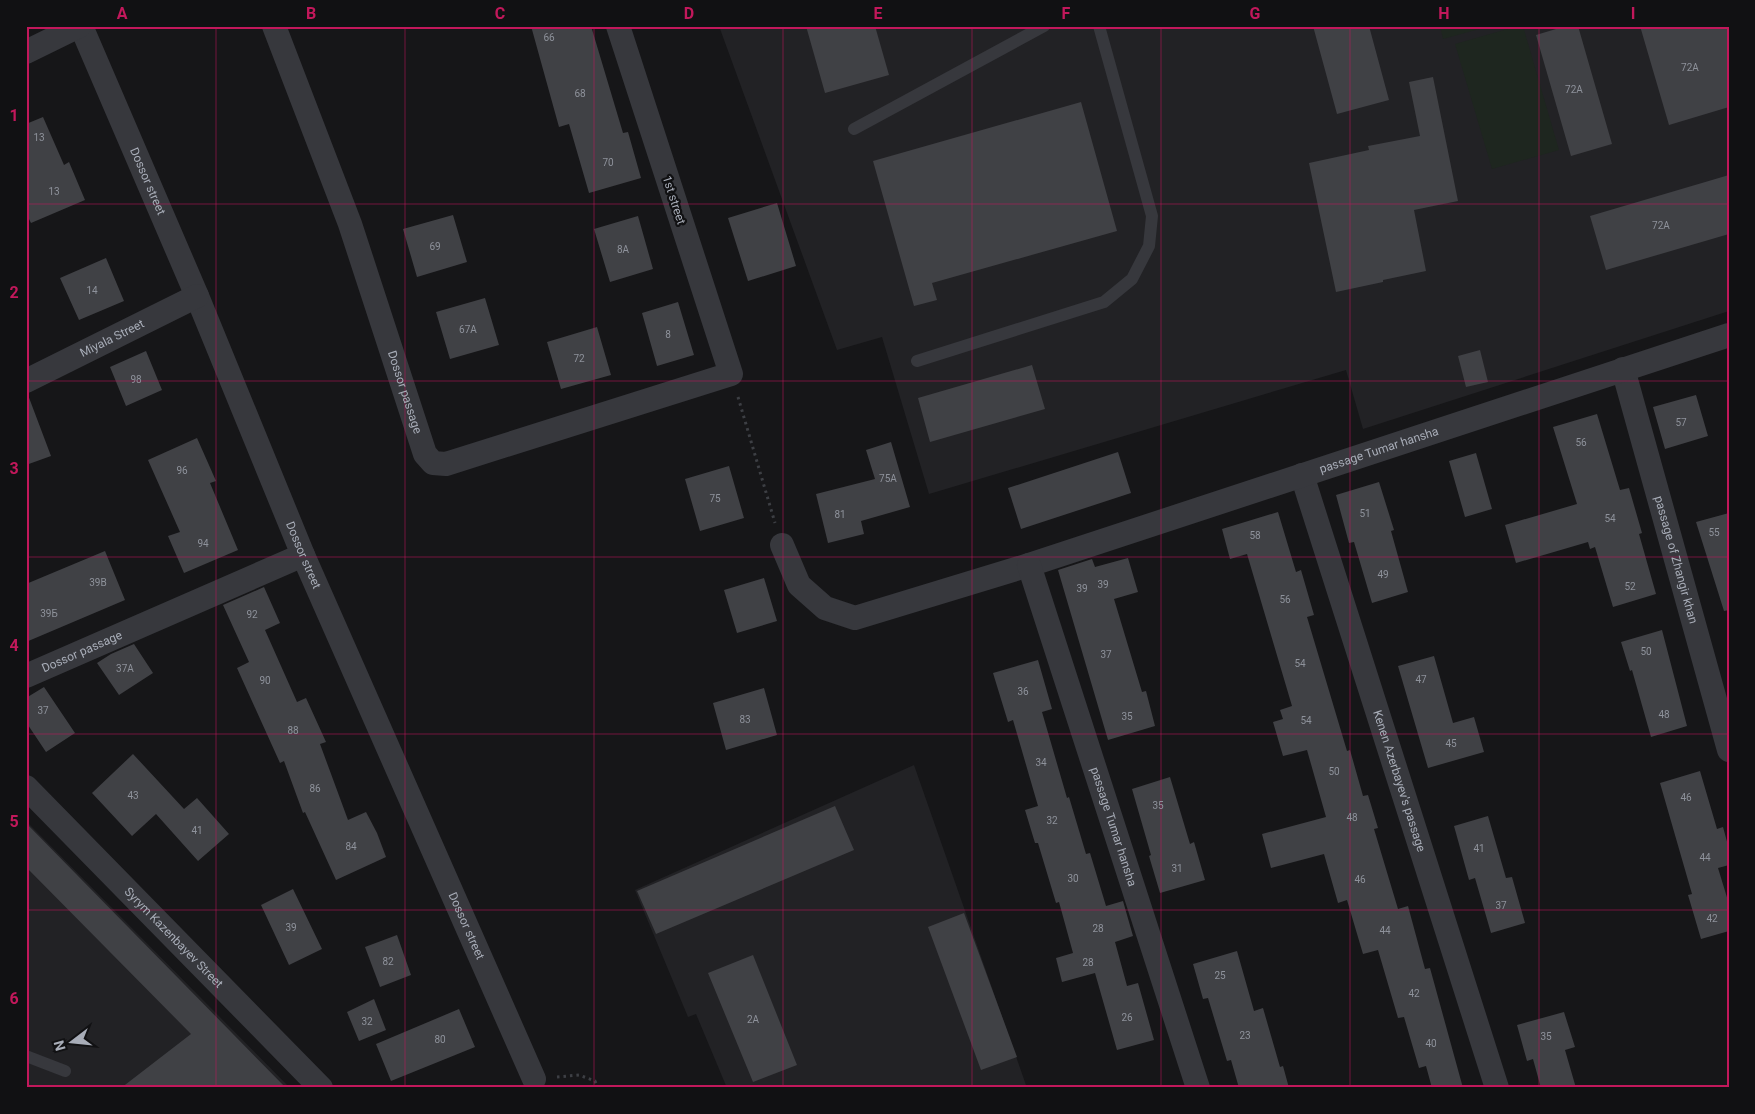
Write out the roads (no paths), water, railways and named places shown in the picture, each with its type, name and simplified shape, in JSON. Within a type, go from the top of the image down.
[{"type":"street","points":[[26,52],[80,26]]},
{"type":"street","name":"Dossor street","points":[[80,26],[197,296],[303,555],[534,1079]]},
{"type":"street","name":"Dossor passage","points":[[274,26],[350,224],[425,454],[433,463],[446,464],[731,374]]},
{"type":"street","name":"1st street","points":[[618,26],[731,374]]},
{"type":"street","name":"Miyala Street","points":[[26,381],[197,296]]},
{"type":"street","name":"passage Tumar hansha","points":[[782,545],[799,585],[825,608],[855,618],[1029,565],[1623,368],[1729,335]]},
{"type":"street","name":"passage of Zhangir khan","points":[[1623,368],[1729,750]]},
{"type":"street","name":"Kenen Azerbayev's passage","points":[[1302,475],[1497,1088]]},
{"type":"street","name":"Dossor passage","points":[[26,676],[303,555]]},
{"type":"street","name":"passage Tumar hansha","points":[[1029,565],[1198,1088]]},
{"type":"street","name":"Syrym Kazenbayev Street","points":[[26,787],[321,1088]]},
{"type":"lane","points":[[854,129],[1044,26]]},
{"type":"lane","points":[[917,361],[1104,302],[1132,279],[1149,246],[1152,216],[1099,26]]},
{"type":"lane","points":[[26,1056],[65,1071]]}]
